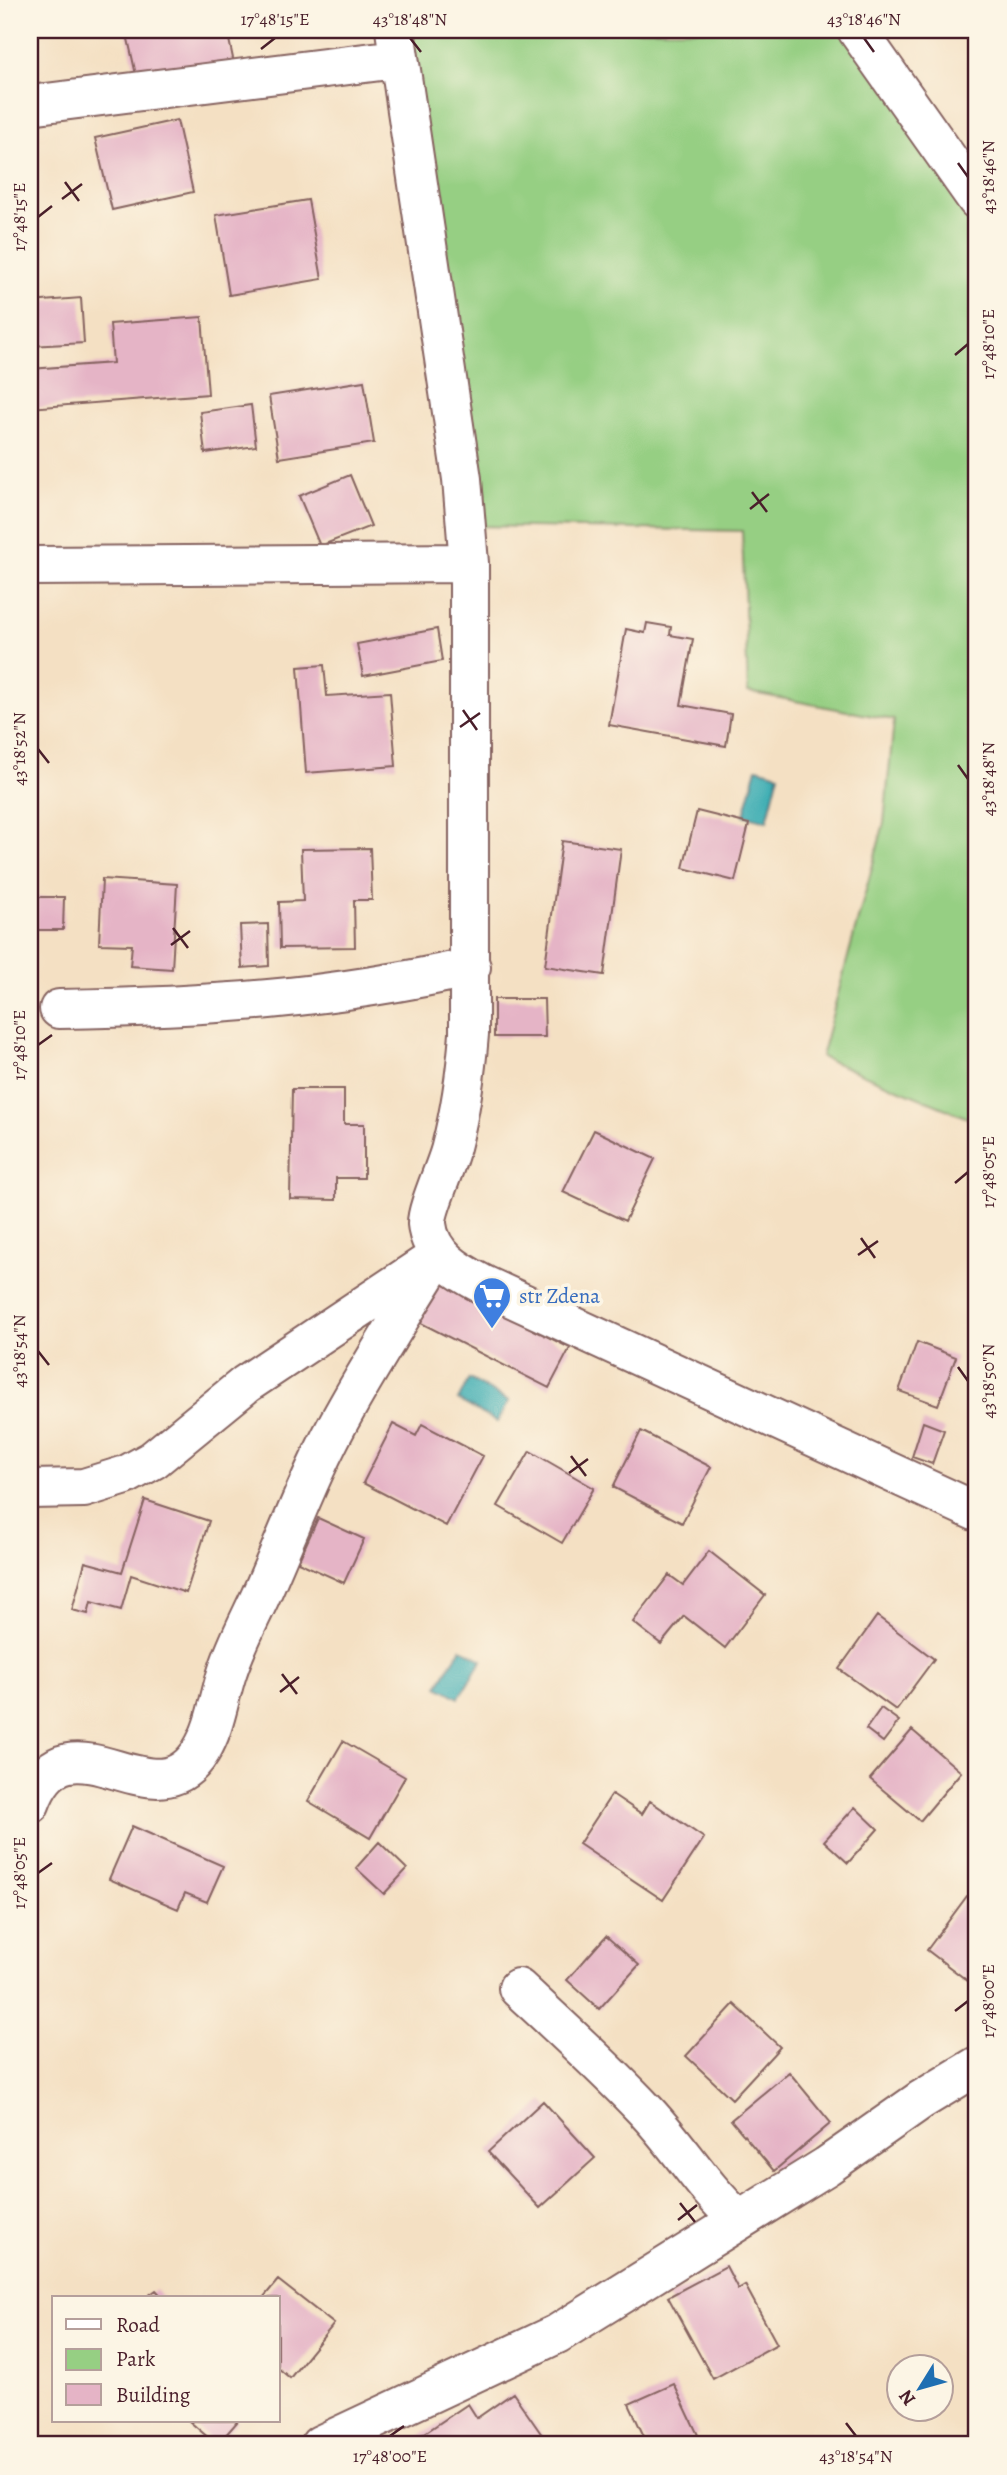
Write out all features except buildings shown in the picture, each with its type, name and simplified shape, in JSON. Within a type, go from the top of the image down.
[{"type":"street","points":[[857,30],[977,200]]},
{"type":"street","points":[[30,105],[396,44],[460,465],[469,563],[471,967],[464,1088],[451,1149],[426,1222],[439,1255],[459,1272],[484,1285],[977,1512]]},
{"type":"street","points":[[30,566],[469,563]]},
{"type":"street","points":[[59,1010],[178,1008],[325,994],[393,985],[471,967]]},
{"type":"street","points":[[30,1489],[84,1488],[135,1470],[153,1460],[246,1384],[439,1255]]},
{"type":"street","points":[[30,1804],[36,1788],[49,1769],[66,1762],[87,1761],[150,1779],[171,1776],[189,1767],[202,1750],[228,1669],[345,1410],[439,1255]]},
{"type":"street","points":[[518,1988],[643,2108],[679,2149],[709,2193],[738,2218]]},
{"type":"street","points":[[320,2445],[557,2334],[738,2218],[827,2166],[921,2100],[977,2066]]},
{"type":"green space","points":[[411,30],[847,30],[977,216],[977,1122],[821,1057],[884,823],[894,720],[748,692],[742,531],[473,526]]},
{"type":"water","points":[[757,768],[779,774],[767,821],[744,815]]},
{"type":"water","points":[[469,1379],[509,1401],[497,1422],[458,1400]]},
{"type":"water","points":[[461,1648],[482,1660],[459,1698],[438,1686]]},
{"type":"place","name":"str Zdena","points":[[492,1330]]}]
